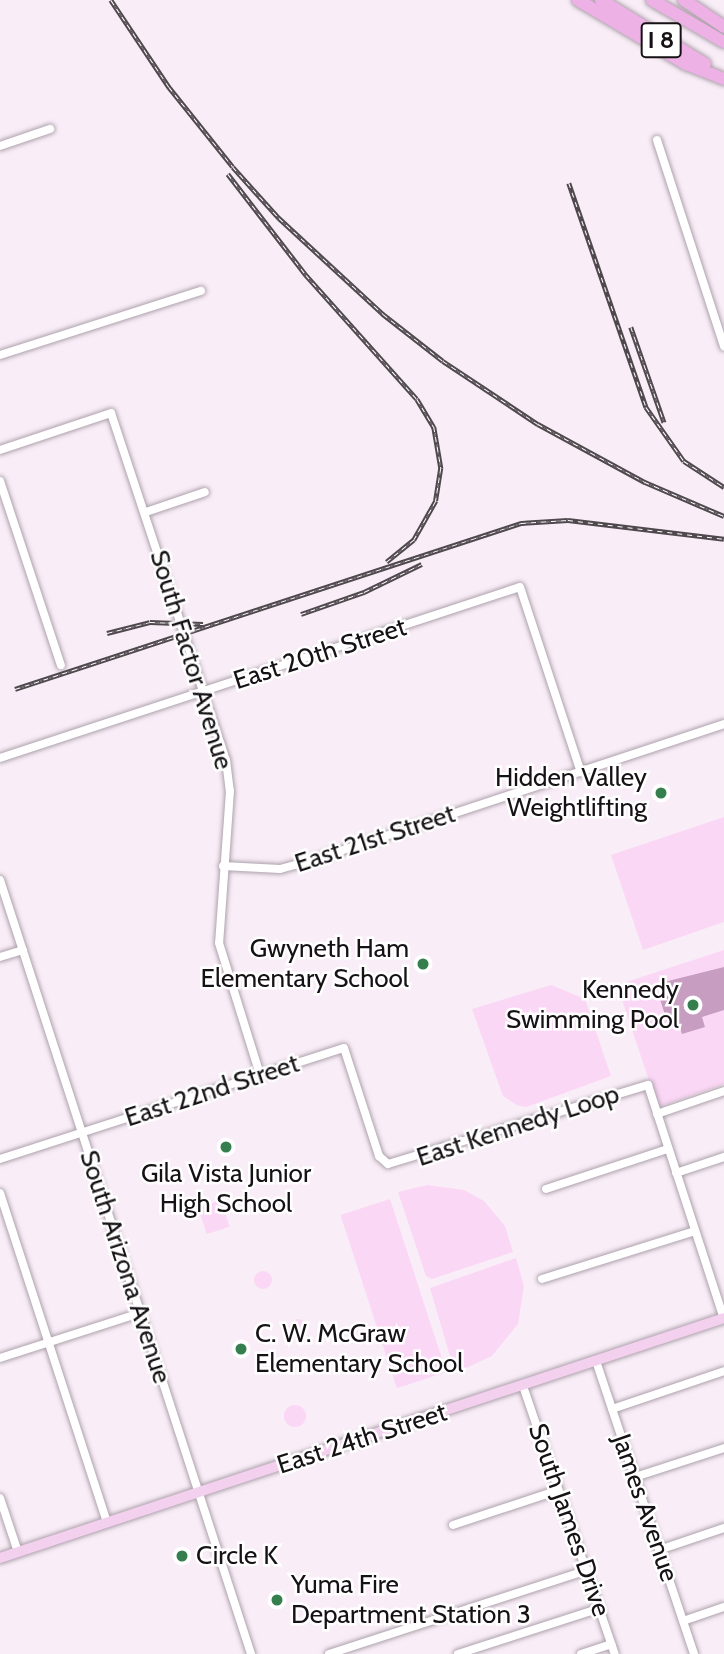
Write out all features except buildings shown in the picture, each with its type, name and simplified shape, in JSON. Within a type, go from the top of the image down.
[{"type":"highway","points":[[578,0],[686,64],[724,77]]},
{"type":"highway","name":"I 8","points":[[601,0],[724,77]]},
{"type":"highway","name":"I 8","points":[[652,0],[724,42]]},
{"type":"highway","points":[[684,0],[724,27]]},
{"type":"main road","name":"East 24th Street","points":[[0,1558],[724,1319]]},
{"type":"street","points":[[0,146],[50,129]]},
{"type":"street","points":[[657,140],[723,341]]},
{"type":"street","points":[[0,355],[201,291]]},
{"type":"street","name":"South Factor Avenue","points":[[0,450],[111,413],[226,760],[230,791],[219,943],[260,1075]]},
{"type":"street","points":[[0,481],[61,665]]},
{"type":"street","points":[[146,512],[205,492]]},
{"type":"street","name":"East 20th Street","points":[[0,758],[520,587],[581,772]]},
{"type":"street","name":"East 21st Street","points":[[223,866],[279,869],[294,865],[724,724]]},
{"type":"street","name":"South Arizona Avenue","points":[[0,880],[251,1654]]},
{"type":"street","points":[[0,957],[23,950]]},
{"type":"street","name":"East 22nd Street","points":[[0,1159],[344,1048],[379,1156],[388,1164]]},
{"type":"street","name":"East Kennedy Loop","points":[[388,1164],[648,1085],[657,1114]]},
{"type":"street","points":[[724,1091],[657,1114],[724,1319]]},
{"type":"street","points":[[546,1189],[668,1149]]},
{"type":"street","points":[[676,1173],[724,1157]]},
{"type":"street","points":[[0,1193],[107,1523]]},
{"type":"street","points":[[542,1279],[695,1231]]},
{"type":"street","points":[[0,1359],[140,1313]]},
{"type":"street","name":"James Avenue","points":[[596,1361],[694,1654]]},
{"type":"street","points":[[612,1409],[724,1371]]},
{"type":"street","name":"South James Drive","points":[[523,1386],[556,1491],[587,1570],[615,1654]]},
{"type":"street","points":[[635,1477],[724,1448]]},
{"type":"street","points":[[453,1525],[556,1491]]},
{"type":"street","points":[[0,1498],[18,1552]]},
{"type":"street","points":[[659,1550],[724,1528]]},
{"type":"street","points":[[329,1654],[587,1570]]},
{"type":"street","points":[[458,1654],[600,1608]]},
{"type":"street","points":[[683,1621],[724,1608]]},
{"type":"street","points":[[582,1654],[611,1644]]},
{"type":"shaded area","points":[[724,817],[724,922],[643,950],[611,855]]},
{"type":"shaded area","points":[[724,950],[724,1084],[658,1107],[617,985]]},
{"type":"shaded area","name":"Kennedy Swimming Pool","points":[[724,967],[724,1010],[702,1017],[705,1027],[682,1034],[679,1025],[669,1028],[660,999],[668,996],[664,982]]},
{"type":"shaded area","points":[[551,985],[585,999],[611,1076],[526,1107],[517,1105],[503,1096],[472,1009]]},
{"type":"shaded area","points":[[427,1185],[464,1190],[484,1201],[505,1226],[513,1252],[432,1279],[426,1276],[398,1192]]},
{"type":"shaded area","points":[[390,1199],[446,1372],[397,1388],[341,1215]]},
{"type":"shaded area","points":[[221,1200],[230,1227],[207,1234],[198,1207]]},
{"type":"shaded area","points":[[516,1258],[524,1286],[518,1324],[492,1356],[455,1373],[430,1288]]},
{"type":"shaded area","points":[[263,1271],[269,1274],[272,1280],[269,1286],[263,1289],[257,1286],[254,1280],[257,1274]]},
{"type":"shaded area","points":[[294,1319],[302,1319],[307,1328],[305,1335],[294,1337],[289,1332],[289,1324]]},
{"type":"shaded area","points":[[295,1405],[303,1408],[306,1416],[303,1424],[295,1427],[287,1424],[284,1416],[287,1408]]},
{"type":"railway","points":[[111,0],[169,87],[233,167],[279,218],[383,314],[443,361],[538,424],[645,482],[724,516]]},
{"type":"railway","points":[[228,174],[306,275],[417,399],[434,427],[441,468],[436,501],[414,540],[387,562]]},
{"type":"railway","points":[[569,183],[646,407],[684,461],[724,487]]},
{"type":"railway","points":[[631,327],[664,422]]},
{"type":"railway","points":[[15,689],[521,523],[568,520],[724,539]]},
{"type":"railway","points":[[301,614],[364,592],[422,564]]},
{"type":"railway","points":[[107,633],[150,622],[203,624]]},
{"type":"place","name":"Hidden Valley Weightlifting","points":[[661,793]]},
{"type":"place","name":"Gwyneth Ham Elementary School","points":[[423,964]]},
{"type":"place","name":"Kennedy Swimming Pool","points":[[693,1005]]},
{"type":"place","name":"Gila Vista Junior High School","points":[[226,1147]]},
{"type":"place","name":"C. W. McGraw Elementary School","points":[[241,1349]]},
{"type":"place","name":"Circle K","points":[[182,1556]]},
{"type":"place","name":"Yuma Fire Department Station 3","points":[[277,1600]]}]
